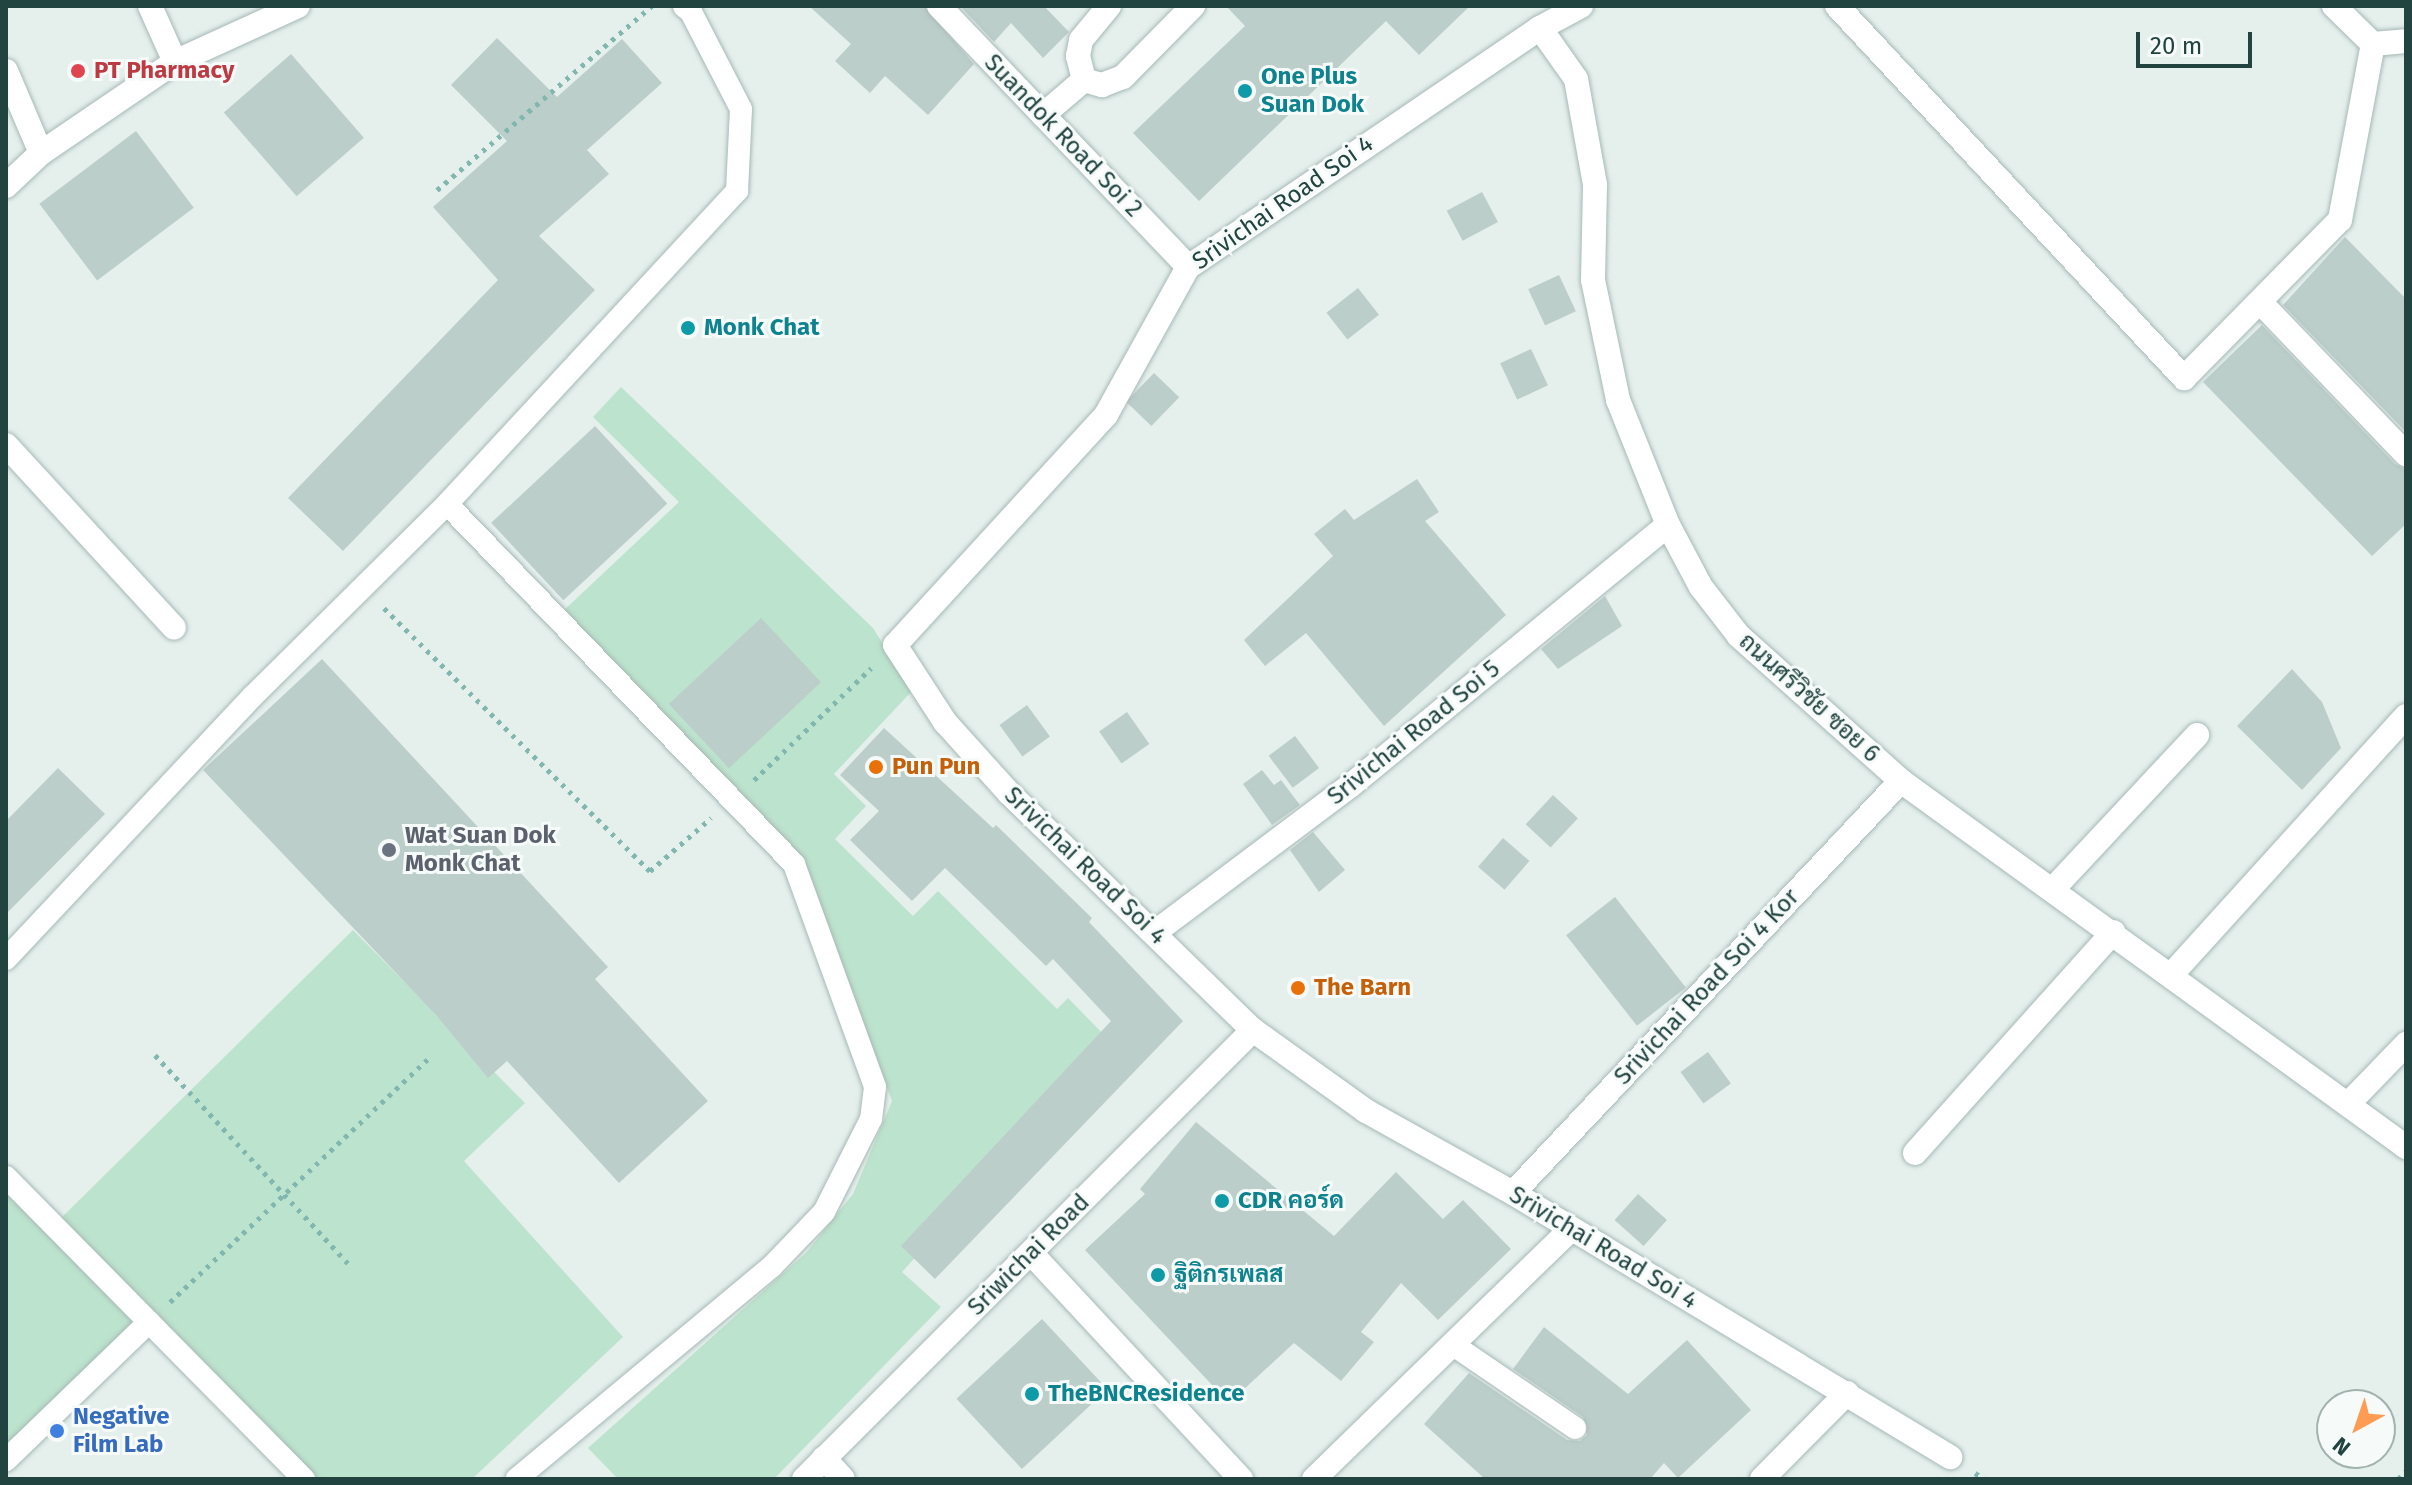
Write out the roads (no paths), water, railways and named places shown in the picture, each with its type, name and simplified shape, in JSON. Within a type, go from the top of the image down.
[{"type":"street","points":[[150,6],[175,62]]},
{"type":"street","points":[[6,186],[41,153],[175,62],[298,6]]},
{"type":"street","name":"Suandok Road Soi 2","points":[[939,6],[1188,267]]},
{"type":"street","points":[[1084,80],[1078,56],[1081,40],[1109,6]]},
{"type":"street","points":[[1084,80],[1102,85],[1123,77],[1193,6]]},
{"type":"street","name":"Srivichai Road Soi 4","points":[[1581,6],[1540,28],[1188,267],[1106,415],[895,645],[945,722],[1000,783],[1253,1030],[1366,1111],[1513,1193],[1569,1231],[1847,1393],[1950,1457]]},
{"type":"street","points":[[1837,6],[2184,378],[2262,304],[2340,220],[2373,44]]},
{"type":"street","points":[[2334,6],[2373,44],[2406,41]]},
{"type":"street","name":"ถนนศรีวิชัย ซอย 6","points":[[1540,28],[1576,79],[1595,185],[1596,295],[1618,400],[1668,525],[1701,587],[1739,636],[1901,781],[2350,1102],[2406,1147]]},
{"type":"street","points":[[6,71],[41,153]]},
{"type":"street","points":[[1043,115],[1084,80]]},
{"type":"street","points":[[2262,304],[2406,454]]},
{"type":"street","points":[[6,445],[174,628]]},
{"type":"street","name":"Srivichai Road Soi 5","points":[[1154,933],[1350,786],[1668,525]]},
{"type":"street","points":[[2172,974],[2406,716]]},
{"type":"street","points":[[2053,889],[2197,735]]},
{"type":"street","name":"Srivichai Road Soi 4 Kor","points":[[1513,1193],[1901,781]]},
{"type":"street","points":[[1915,1153],[2113,932]]},
{"type":"street","name":"Sriwichai Road","points":[[804,1479],[1253,1030]]},
{"type":"street","points":[[2350,1102],[2406,1044]]},
{"type":"street","points":[[1314,1479],[1569,1231]]},
{"type":"street","points":[[1031,1253],[1241,1479]]},
{"type":"street","points":[[1762,1479],[1847,1393]]},
{"type":"street","points":[[824,1458],[843,1479]]},
{"type":"lane","points":[[6,959],[253,696],[447,504],[737,191],[741,109],[687,8]]},
{"type":"lane","points":[[447,504],[794,864],[875,1087],[871,1119],[824,1212],[771,1267],[517,1479]]},
{"type":"lane","points":[[6,1177],[304,1479]]},
{"type":"lane","points":[[6,1460],[149,1322]]},
{"type":"lane","points":[[1452,1344],[1575,1428]]},
{"type":"place","name":"PT Pharmacy","points":[[78,71]]},
{"type":"place","name":"One Plus Suan Dok","points":[[1245,91]]},
{"type":"place","name":"Monk Chat","points":[[688,328]]},
{"type":"place","name":"Pun Pun","points":[[876,767]]},
{"type":"place","name":"Wat Suan Dok Monk Chat","points":[[389,850]]},
{"type":"place","name":"The Barn","points":[[1298,988]]},
{"type":"place","name":"CDR คอร์ด","points":[[1222,1201]]},
{"type":"place","name":"ฐิติกรเพลส","points":[[1158,1275]]},
{"type":"place","name":"TheBNCResidence","points":[[1032,1394]]},
{"type":"place","name":"Negative Film Lab","points":[[57,1431]]}]
